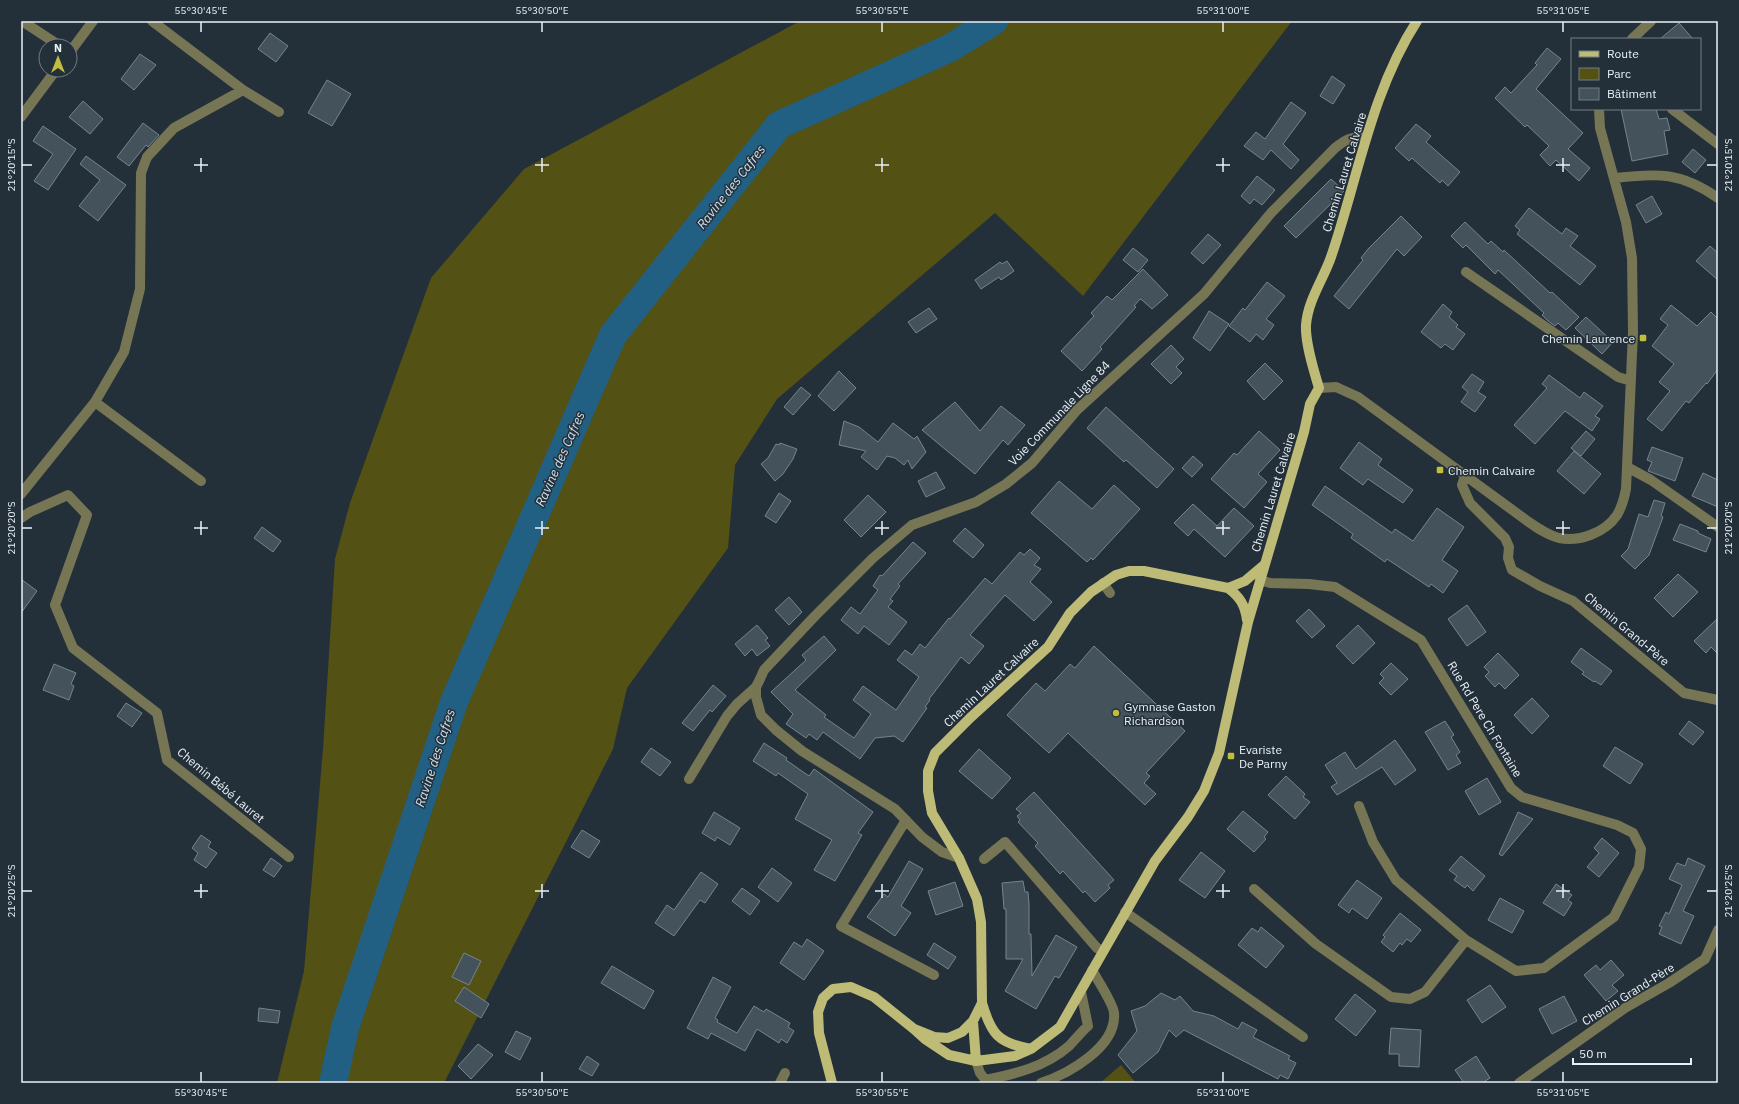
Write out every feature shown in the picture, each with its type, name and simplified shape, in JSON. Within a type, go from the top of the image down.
[{"type":"main road","name":"Chemin Lauret Calvaire","points":[[832,1083],[819,1033],[818,1012],[823,998],[833,989],[851,987],[874,997],[914,1029],[934,1036],[948,1038],[962,1032],[973,1021],[982,1002],[982,922],[977,899],[959,858],[932,812],[928,791],[928,771],[935,753],[970,718],[1048,647],[1070,613],[1091,592],[1116,575],[1129,571],[1144,571],[1228,588],[1245,581],[1264,565],[1304,432],[1310,404],[1319,388],[1311,358],[1306,327],[1309,308],[1330,259],[1346,211],[1365,137],[1392,68],[1417,21]]},
{"type":"main road","points":[[914,1029],[925,1039],[949,1055],[976,1061],[1015,1056],[1032,1049],[1060,1027],[1155,861],[1188,817],[1204,790],[1219,753],[1248,622],[1264,565]]},
{"type":"main road","points":[[1228,588],[1240,599],[1245,608],[1248,622]]},
{"type":"main road","points":[[982,1002],[988,1024],[1000,1039],[1032,1049]]},
{"type":"main road","points":[[973,1021],[976,1061]]},
{"type":"street","points":[[22,21],[48,38]]},
{"type":"street","points":[[78,41],[93,21]]},
{"type":"street","points":[[152,21],[243,90],[279,112]]},
{"type":"street","points":[[1633,38],[1651,21]]},
{"type":"street","points":[[21,117],[50,78]]},
{"type":"street","points":[[21,494],[95,402],[124,352],[140,289],[141,173],[147,157],[174,128],[243,90]]},
{"type":"street","points":[[1319,388],[1336,387],[1358,397],[1465,476],[1545,532],[1559,538],[1578,538],[1596,533],[1608,525],[1616,516],[1623,503],[1626,489],[1633,332],[1632,258],[1626,222],[1600,128],[1599,110]]},
{"type":"street","points":[[1673,110],[1718,144]]},
{"type":"street","name":"Voie Communale Ligne 84","points":[[689,779],[727,716],[737,704],[756,687],[764,670],[787,644],[873,558],[912,525],[976,502],[1006,484],[1032,463],[1077,410],[1204,294],[1271,213],[1335,148],[1347,139],[1357,136],[1365,137]]},
{"type":"street","points":[[1615,178],[1654,174],[1672,176],[1692,182],[1718,198]]},
{"type":"street","points":[[1466,272],[1618,377],[1631,381]]},
{"type":"street","points":[[95,402],[201,481]]},
{"type":"street","points":[[1627,467],[1651,480],[1718,527]]},
{"type":"street","name":"Chemin Grand-Père","points":[[1465,476],[1462,485],[1470,503],[1505,538],[1509,547],[1508,558],[1512,570],[1540,586],[1573,601],[1684,693],[1718,700]]},
{"type":"street","name":"Chemin Bébé Lauret","points":[[21,518],[30,512],[68,494],[87,516],[55,605],[73,648],[157,713],[167,760],[288,857]]},
{"type":"street","name":"Rue Rd Pere Ch Fontaine","points":[[1260,580],[1270,583],[1309,584],[1335,587],[1421,640],[1511,788],[1522,797],[1617,825],[1633,833],[1641,849],[1639,867],[1614,918],[1544,968],[1516,971],[1466,940],[1396,880],[1373,842],[1359,806]]},
{"type":"street","points":[[1103,583],[1110,593]]},
{"type":"street","points":[[756,687],[756,697],[761,715],[776,730],[802,751],[895,809],[922,837],[942,852],[959,858]]},
{"type":"street","points":[[906,820],[841,926],[934,975]]},
{"type":"street","points":[[984,859],[1006,842],[1097,948],[1103,951]]},
{"type":"street","points":[[1254,889],[1316,944],[1391,997],[1410,999],[1424,992],[1466,940]]},
{"type":"street","points":[[1125,912],[1303,1037]]},
{"type":"street","name":"Chemin Grand-Père","points":[[1519,1083],[1625,1008],[1669,983],[1705,959],[1718,930]]},
{"type":"street","points":[[1041,1083],[1079,1066],[1098,1049],[1113,1028],[1114,1012],[1092,970]]},
{"type":"street","points":[[976,1061],[980,1073],[986,1082],[1021,1073],[1047,1061],[1068,1046],[1088,1026],[1080,992]]},
{"type":"street","points":[[780,1083],[785,1073]]},
{"type":"green space","points":[[800,21],[1292,21],[1083,296],[995,213],[777,399],[735,465],[728,548],[627,688],[613,749],[444,1083],[277,1083],[304,971],[323,749],[335,559],[350,503],[431,278],[524,169]]},
{"type":"green space","points":[[1121,1065],[1136,1083],[1100,1083]]},
{"type":"building","points":[[1679,23],[1692,38],[1661,38]]},
{"type":"building","points":[[270,33],[288,46],[276,62],[258,49]]},
{"type":"building","points":[[1547,48],[1561,59],[1536,89],[1583,133],[1568,149],[1590,168],[1579,181],[1556,160],[1550,166],[1540,155],[1549,146],[1527,125],[1525,127],[1495,98],[1505,87],[1511,93],[1537,65],[1535,63]]},
{"type":"building","points":[[140,54],[156,65],[134,90],[121,79]]},
{"type":"building","points":[[1332,76],[1345,85],[1333,104],[1320,96]]},
{"type":"building","points":[[327,80],[351,94],[332,126],[308,113]]},
{"type":"building","points":[[83,101],[103,119],[90,134],[69,117]]},
{"type":"building","points":[[1291,102],[1306,113],[1283,144],[1299,160],[1291,169],[1271,150],[1263,160],[1244,146],[1256,132],[1265,139]]},
{"type":"building","points":[[1621,110],[1656,110],[1659,119],[1667,118],[1670,130],[1664,131],[1668,154],[1632,161]]},
{"type":"building","points":[[143,123],[159,135],[148,147],[146,145],[129,166],[117,157]]},
{"type":"building","points":[[1416,124],[1431,136],[1426,142],[1460,172],[1448,186],[1442,180],[1440,183],[1412,158],[1409,161],[1395,148]]},
{"type":"building","points":[[43,126],[76,149],[48,190],[34,181],[53,154],[33,141]]},
{"type":"building","points":[[1693,149],[1706,160],[1695,173],[1682,162]]},
{"type":"building","points":[[86,156],[126,185],[98,221],[79,206],[100,180],[80,164]]},
{"type":"building","points":[[1257,176],[1275,190],[1262,205],[1254,199],[1250,204],[1241,196]]},
{"type":"building","points":[[1331,179],[1344,191],[1296,238],[1284,226]]},
{"type":"building","points":[[1652,196],[1662,214],[1646,223],[1636,205]]},
{"type":"building","points":[[1529,208],[1562,234],[1566,228],[1578,236],[1570,246],[1596,266],[1580,285],[1517,234],[1520,230],[1515,226]]},
{"type":"building","points":[[1401,216],[1422,237],[1404,256],[1397,249],[1349,309],[1334,296],[1363,260],[1361,258],[1368,249]]},
{"type":"building","points":[[1465,222],[1488,244],[1491,241],[1503,252],[1504,250],[1550,293],[1552,292],[1579,317],[1566,330],[1558,323],[1555,326],[1548,321],[1542,315],[1544,313],[1498,270],[1495,274],[1466,245],[1463,248],[1451,236]]},
{"type":"building","points":[[1208,234],[1221,245],[1203,264],[1191,253]]},
{"type":"building","points":[[1710,246],[1718,253],[1718,280],[1696,261]]},
{"type":"building","points":[[1133,248],[1148,260],[1138,272],[1123,260]]},
{"type":"building","points":[[1007,261],[1014,271],[1001,280],[999,277],[981,289],[975,280],[1000,262],[1002,264]]},
{"type":"building","points":[[1143,269],[1168,295],[1152,309],[1140,299],[1134,306],[1136,307],[1100,347],[1102,349],[1082,371],[1061,351],[1094,316],[1091,313],[1107,296],[1112,300]]},
{"type":"building","points":[[1267,282],[1285,296],[1266,319],[1274,325],[1263,340],[1256,334],[1250,342],[1229,326],[1243,308],[1245,310]]},
{"type":"building","points":[[1443,304],[1452,312],[1449,317],[1458,325],[1456,327],[1465,334],[1453,350],[1445,344],[1441,348],[1421,332]]},
{"type":"building","points":[[1671,305],[1697,326],[1711,312],[1718,319],[1718,369],[1707,384],[1706,383],[1689,403],[1686,401],[1662,431],[1647,419],[1670,391],[1659,382],[1674,364],[1652,346],[1668,325],[1660,319]]},
{"type":"building","points":[[929,308],[937,319],[916,333],[908,322]]},
{"type":"building","points":[[1209,311],[1229,324],[1210,351],[1193,338]]},
{"type":"building","points":[[1586,317],[1613,342],[1602,354],[1575,328]]},
{"type":"building","points":[[1171,345],[1184,359],[1176,367],[1182,373],[1171,384],[1151,364]]},
{"type":"building","points":[[1265,363],[1283,381],[1264,400],[1247,381]]},
{"type":"building","points":[[839,371],[856,388],[834,411],[818,396]]},
{"type":"building","points":[[1472,374],[1484,382],[1478,392],[1486,397],[1475,412],[1461,402],[1468,392],[1462,387]]},
{"type":"building","points":[[1549,375],[1580,398],[1584,392],[1603,406],[1595,416],[1600,419],[1592,431],[1565,411],[1535,444],[1514,425],[1547,388],[1542,384]]},
{"type":"building","points":[[801,387],[811,395],[793,415],[784,407]]},
{"type":"building","points":[[955,402],[980,431],[1001,406],[1025,425],[1008,445],[1003,440],[975,474],[922,430]]},
{"type":"building","points":[[1106,407],[1174,469],[1157,488],[1126,460],[1124,462],[1087,428]]},
{"type":"building","points":[[844,421],[859,427],[878,442],[893,423],[914,439],[917,436],[926,452],[912,469],[908,460],[904,465],[895,458],[887,456],[877,470],[861,457],[866,451],[839,445]]},
{"type":"building","points":[[1259,431],[1280,450],[1258,474],[1267,482],[1244,508],[1211,479],[1234,453],[1237,455]]},
{"type":"building","points":[[1586,431],[1595,439],[1581,456],[1571,448]]},
{"type":"building","points":[[1359,442],[1382,459],[1378,465],[1413,490],[1403,503],[1368,479],[1363,485],[1340,468]]},
{"type":"building","points":[[780,443],[797,449],[793,459],[783,474],[775,481],[761,464],[768,458],[776,444],[779,445]]},
{"type":"building","points":[[1652,447],[1683,458],[1675,481],[1648,471],[1652,462],[1647,460]]},
{"type":"building","points":[[1574,451],[1601,474],[1584,494],[1557,471]]},
{"type":"building","points":[[1193,456],[1203,465],[1192,477],[1182,468]]},
{"type":"building","points":[[936,472],[945,488],[926,497],[918,481]]},
{"type":"building","points":[[1703,473],[1718,480],[1718,507],[1692,496]]},
{"type":"building","points":[[1059,481],[1092,509],[1114,485],[1140,509],[1093,560],[1091,558],[1087,562],[1031,513]]},
{"type":"building","points":[[1325,486],[1392,533],[1395,529],[1413,541],[1437,508],[1464,527],[1442,560],[1458,571],[1443,593],[1431,584],[1429,587],[1387,559],[1385,562],[1351,538],[1353,534],[1312,505]]},
{"type":"building","points":[[779,493],[791,501],[776,523],[765,516]]},
{"type":"building","points":[[868,495],[886,512],[861,537],[844,520]]},
{"type":"building","points":[[1654,500],[1665,503],[1661,516],[1663,517],[1649,555],[1635,569],[1621,556],[1628,549],[1639,514],[1648,517]]},
{"type":"building","points":[[1193,504],[1217,526],[1234,508],[1254,526],[1225,557],[1194,529],[1188,536],[1174,523]]},
{"type":"building","points":[[1680,524],[1698,531],[1698,533],[1711,539],[1706,552],[1673,540]]},
{"type":"building","points":[[262,527],[281,541],[273,552],[254,538]]},
{"type":"building","points":[[965,528],[984,545],[973,558],[953,541]]},
{"type":"building","points":[[913,542],[926,553],[898,584],[900,586],[890,599],[893,601],[888,607],[907,622],[889,645],[864,626],[858,634],[841,620],[851,607],[860,614],[878,590],[873,586],[880,575],[882,576]]},
{"type":"building","points":[[1030,549],[1040,558],[1034,565],[1041,569],[1030,582],[1052,602],[1034,621],[1005,595],[970,635],[984,646],[969,664],[961,657],[929,699],[930,700],[925,707],[927,708],[903,742],[894,736],[875,738],[860,759],[823,732],[817,740],[809,734],[806,738],[786,724],[793,714],[771,692],[806,660],[802,655],[824,636],[836,650],[795,690],[826,715],[824,717],[854,738],[871,714],[853,700],[863,686],[896,710],[919,677],[897,660],[905,650],[912,655],[920,644],[925,648],[949,618],[950,619],[985,578],[992,584],[1020,552],[1024,555]]},
{"type":"building","points":[[1678,574],[1698,592],[1673,617],[1654,598]]},
{"type":"building","points":[[21,579],[37,591],[21,613]]},
{"type":"building","points":[[789,597],[802,612],[789,625],[775,610]]},
{"type":"building","points":[[1467,605],[1486,632],[1467,646],[1448,619]]},
{"type":"building","points":[[1309,609],[1325,626],[1312,638],[1296,621]]},
{"type":"building","points":[[1718,618],[1718,654],[1711,647],[1706,653],[1694,641]]},
{"type":"building","points":[[757,625],[768,638],[765,640],[770,646],[757,656],[752,649],[745,656],[735,644]]},
{"type":"building","points":[[1358,625],[1375,643],[1353,664],[1336,646]]},
{"type":"building","points":[[1094,646],[1185,731],[1146,773],[1150,776],[1144,783],[1156,794],[1145,805],[1068,733],[1049,753],[1007,715],[1036,683],[1045,691],[1070,664],[1075,668]]},
{"type":"building","points":[[1581,648],[1612,671],[1601,685],[1582,674],[1584,672],[1571,662]]},
{"type":"building","points":[[1498,653],[1519,675],[1505,689],[1499,683],[1495,687],[1485,676],[1489,672],[1484,667]]},
{"type":"building","points":[[1391,663],[1408,679],[1391,695],[1379,683],[1384,678],[1380,674]]},
{"type":"building","points":[[54,664],[76,673],[71,684],[74,686],[69,700],[43,690]]},
{"type":"building","points":[[713,685],[726,696],[712,712],[710,710],[693,731],[682,723]]},
{"type":"building","points":[[1532,698],[1549,716],[1532,734],[1514,715]]},
{"type":"building","points":[[126,703],[142,713],[132,727],[117,716]]},
{"type":"building","points":[[1445,721],[1454,735],[1451,737],[1460,752],[1456,755],[1461,763],[1448,770],[1425,732]]},
{"type":"building","points":[[1689,721],[1704,732],[1693,745],[1679,734]]},
{"type":"building","points":[[1395,740],[1416,770],[1395,785],[1382,767],[1337,795],[1331,787],[1337,783],[1325,765],[1345,752],[1356,769]]},
{"type":"building","points":[[764,743],[787,758],[786,760],[809,776],[814,769],[873,812],[858,833],[862,835],[835,881],[814,870],[832,840],[795,819],[808,794],[778,773],[776,776],[753,761]]},
{"type":"building","points":[[1615,747],[1643,764],[1630,784],[1603,766]]},
{"type":"building","points":[[651,748],[671,762],[660,776],[641,762]]},
{"type":"building","points":[[979,749],[1011,778],[992,799],[959,771]]},
{"type":"building","points":[[1286,776],[1305,794],[1303,797],[1310,802],[1295,819],[1268,795]]},
{"type":"building","points":[[1487,778],[1501,802],[1479,815],[1465,791]]},
{"type":"building","points":[[1034,792],[1114,880],[1108,885],[1110,888],[1095,902],[1085,891],[1083,893],[1063,871],[1060,874],[1035,846],[1038,843],[1018,822],[1020,820],[1017,816],[1021,813],[1016,809]]},
{"type":"building","points":[[1243,811],[1268,832],[1264,837],[1266,839],[1254,852],[1227,829]]},
{"type":"building","points":[[714,812],[740,828],[730,845],[717,837],[715,841],[702,833]]},
{"type":"building","points":[[1518,812],[1533,819],[1502,856],[1499,854]]},
{"type":"building","points":[[582,830],[600,841],[589,858],[571,847]]},
{"type":"building","points":[[201,835],[211,842],[208,847],[217,853],[206,868],[194,860],[198,853],[192,848]]},
{"type":"building","points":[[1602,838],[1619,853],[1599,877],[1587,867],[1599,853],[1594,848]]},
{"type":"building","points":[[1201,852],[1225,871],[1205,898],[1179,880]]},
{"type":"building","points":[[1461,856],[1485,876],[1473,891],[1467,885],[1465,888],[1454,880],[1457,876],[1449,870]]},
{"type":"building","points":[[271,858],[282,866],[274,877],[263,870]]},
{"type":"building","points":[[1688,858],[1705,866],[1683,911],[1694,916],[1681,944],[1659,934],[1662,927],[1659,926],[1666,912],[1669,914],[1682,885],[1669,879],[1677,863],[1685,866]]},
{"type":"building","points":[[909,861],[923,869],[901,906],[911,913],[895,936],[867,917],[884,894],[888,897]]},
{"type":"building","points":[[772,868],[792,883],[778,902],[758,887]]},
{"type":"building","points":[[701,872],[718,884],[705,903],[700,900],[674,936],[655,923],[667,905],[674,910]]},
{"type":"building","points":[[1357,880],[1382,898],[1367,919],[1352,908],[1349,913],[1338,905]]},
{"type":"building","points":[[1023,881],[1025,892],[1028,892],[1032,976],[1056,935],[1077,947],[1059,978],[1055,976],[1036,1009],[1005,991],[1023,959],[1006,959],[1006,909],[1004,909],[1002,883]]},
{"type":"building","points":[[955,882],[963,906],[936,915],[928,891]]},
{"type":"building","points":[[1556,884],[1572,895],[1568,900],[1572,903],[1564,916],[1543,903]]},
{"type":"building","points":[[742,888],[760,901],[750,915],[732,901]]},
{"type":"building","points":[[1500,898],[1524,911],[1512,933],[1488,920]]},
{"type":"building","points":[[1400,913],[1421,930],[1411,942],[1407,939],[1402,945],[1400,943],[1393,952],[1381,942],[1385,937],[1383,935]]},
{"type":"building","points":[[1261,927],[1284,946],[1266,968],[1238,945],[1252,928],[1258,932]]},
{"type":"building","points":[[807,939],[824,951],[804,980],[780,963],[794,942],[802,947]]},
{"type":"building","points":[[934,943],[956,957],[948,969],[927,955]]},
{"type":"building","points":[[464,953],[481,961],[469,985],[452,977]]},
{"type":"building","points":[[1611,960],[1624,975],[1612,985],[1618,991],[1606,1001],[1584,975],[1596,965],[1600,970]]},
{"type":"building","points":[[612,966],[654,991],[644,1009],[601,983]]},
{"type":"building","points":[[713,977],[731,987],[715,1018],[718,1020],[717,1022],[737,1033],[754,1006],[764,1012],[766,1009],[790,1023],[788,1027],[794,1031],[787,1043],[781,1039],[779,1043],[757,1029],[745,1051],[711,1033],[708,1039],[687,1028]]},
{"type":"building","points":[[1490,985],[1506,1007],[1482,1023],[1467,1000]]},
{"type":"building","points":[[464,987],[489,1004],[481,1018],[455,1001]]},
{"type":"building","points":[[1161,993],[1175,1000],[1180,996],[1193,1011],[1214,1016],[1238,1029],[1242,1022],[1257,1030],[1253,1037],[1290,1056],[1288,1059],[1296,1063],[1288,1079],[1280,1075],[1278,1079],[1184,1030],[1176,1037],[1169,1030],[1158,1052],[1133,1073],[1118,1055],[1137,1031],[1131,1011],[1145,1006]]},
{"type":"building","points":[[1355,994],[1376,1011],[1356,1036],[1335,1019]]},
{"type":"building","points":[[1564,996],[1577,1021],[1552,1034],[1539,1009]]},
{"type":"building","points":[[259,1008],[280,1011],[278,1023],[258,1021]]},
{"type":"building","points":[[1391,1028],[1421,1030],[1419,1067],[1399,1066],[1399,1054],[1389,1054]]},
{"type":"building","points":[[516,1031],[531,1038],[520,1060],[505,1052]]},
{"type":"building","points":[[478,1044],[493,1055],[471,1079],[458,1066]]},
{"type":"building","points":[[587,1056],[599,1064],[592,1076],[579,1069]]},
{"type":"building","points":[[1476,1056],[1490,1078],[1482,1083],[1464,1083],[1455,1070]]},
{"type":"waterway","name":"Ravine des Cafres","points":[[333,1083],[345,1028],[454,702],[613,335],[779,125],[950,48],[994,21]]},
{"type":"place","name":"Chemin Laurence","points":[[1643,338]]},
{"type":"place","name":"Chemin Calvaire","points":[[1440,470]]},
{"type":"place","name":"Gymnase Gaston Richardson","points":[[1116,713]]},
{"type":"place","name":"Evariste De Parny","points":[[1231,756]]}]
